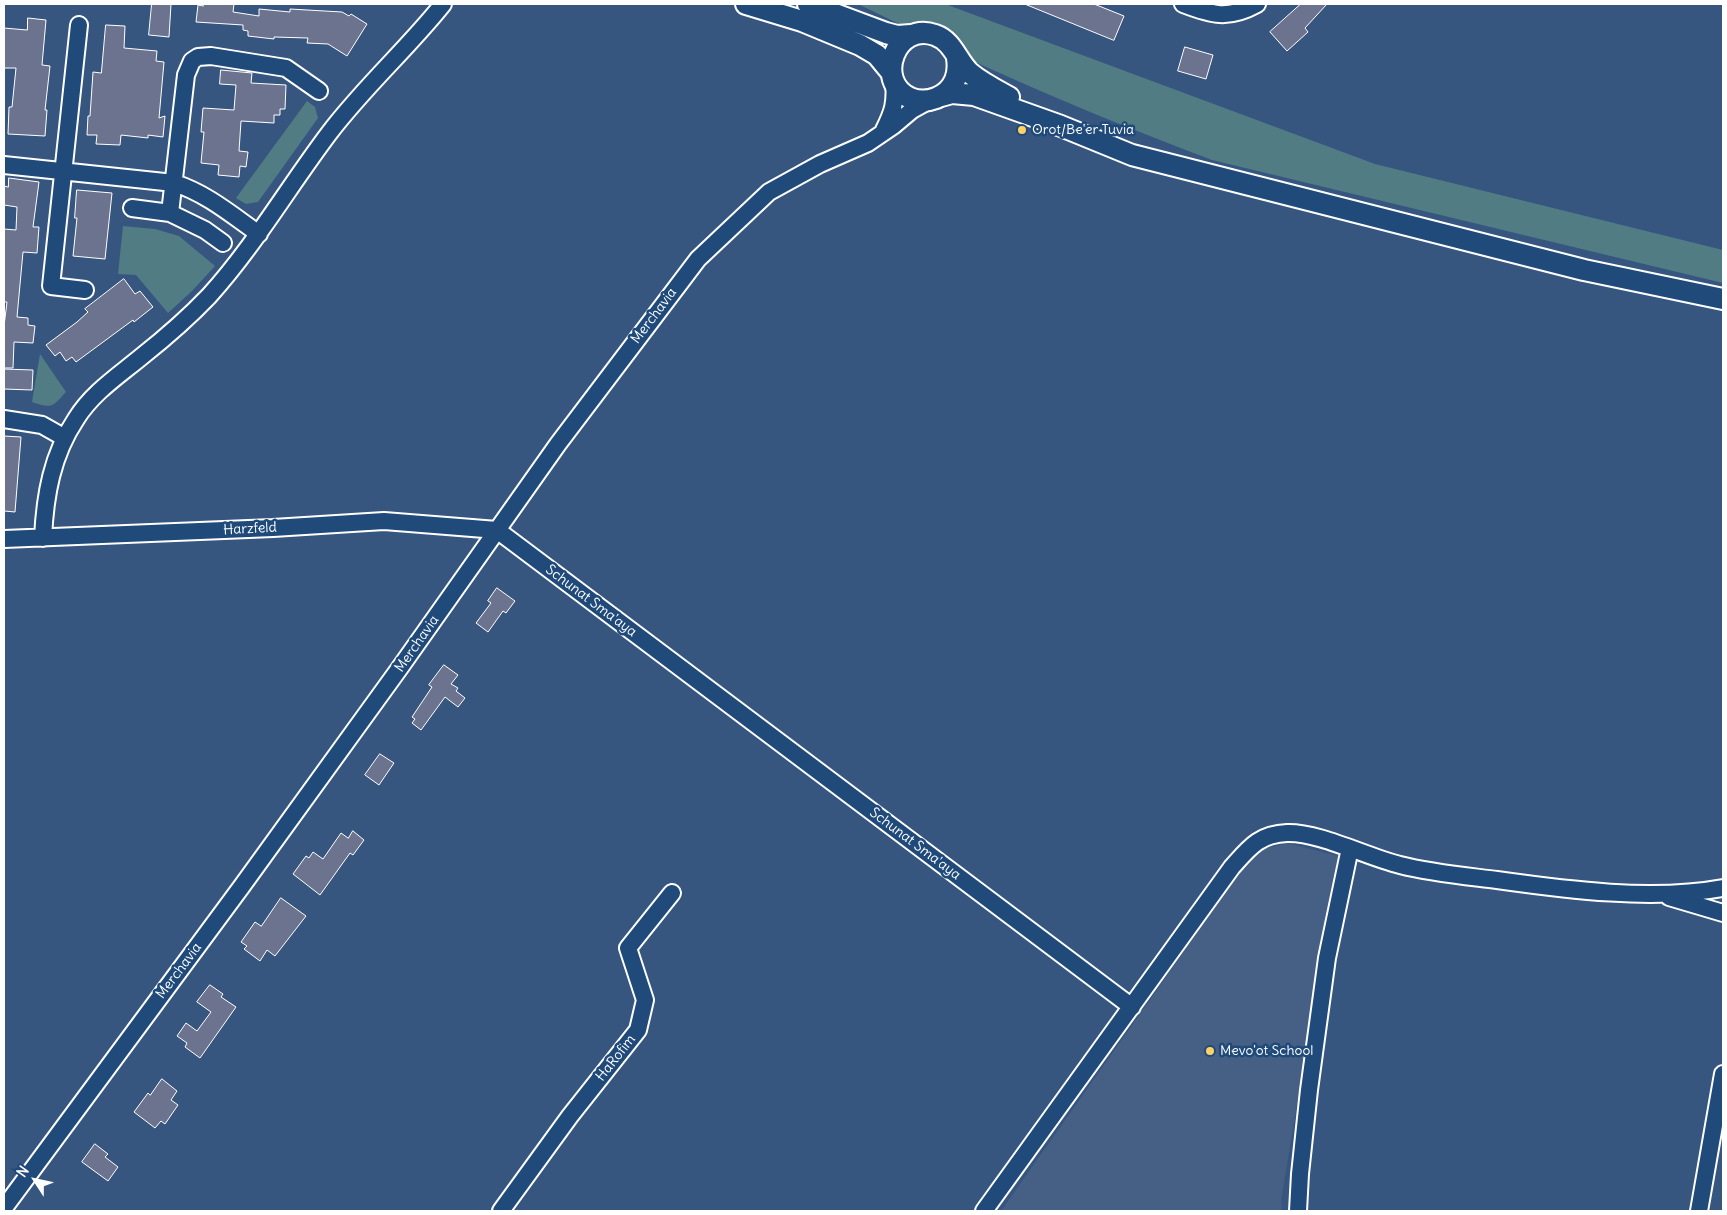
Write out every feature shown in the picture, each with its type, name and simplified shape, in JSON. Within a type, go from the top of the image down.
[{"type":"main road","points":[[746,4],[802,21],[860,45],[877,55],[900,91],[909,97],[920,100],[952,93],[974,95],[1061,126],[1132,155],[1584,270],[1723,299]]},
{"type":"main road","points":[[808,4],[898,36],[911,36],[922,33],[934,34],[944,39],[952,47],[957,58],[985,84],[1061,126]]},
{"type":"main road","points":[[892,77],[891,61],[894,51],[901,42],[911,36]]},
{"type":"main road","points":[[936,98],[949,90],[955,80],[958,69],[957,58]]},
{"type":"street","points":[[43,538],[48,489],[55,461],[76,418],[87,403],[100,390],[179,326],[226,277],[259,234],[333,129],[443,4]]},
{"type":"street","points":[[1183,4],[1219,15],[1244,11],[1257,4]]},
{"type":"street","points":[[79,25],[51,286],[85,290]]},
{"type":"street","points":[[170,213],[186,76],[192,61],[198,57],[211,56],[286,68],[319,90]]},
{"type":"street","points":[[880,136],[894,108],[896,98],[892,77]]},
{"type":"street","name":"Merchavia","points":[[4,1208],[248,878],[558,444],[698,259],[769,192],[820,164],[868,144],[912,110],[936,98]]},
{"type":"street","points":[[4,165],[174,183],[201,194],[259,234]]},
{"type":"street","points":[[132,208],[170,213],[206,230],[223,243]]},
{"type":"street","points":[[4,419],[42,425],[65,438]]},
{"type":"street","name":"Harzfeld","points":[[4,539],[273,528],[384,521],[497,530]]},
{"type":"street","name":"Schunat Sma'aya","points":[[497,530],[1132,1007]]},
{"type":"street","points":[[984,1211],[1210,897],[1253,844],[1268,836],[1288,833],[1311,836],[1400,865],[1557,888],[1659,894],[1723,888]]},
{"type":"street","points":[[1298,1211],[1299,1181],[1309,1090],[1327,958],[1350,848]]},
{"type":"street","name":"HaRofim","points":[[501,1211],[570,1116],[638,1030],[645,1000],[628,948],[672,893]]},
{"type":"street","points":[[1659,894],[1723,912]]},
{"type":"street","points":[[1699,1211],[1723,1074]]},
{"type":"shaded area","name":"Mevo'ot School","points":[[1287,843],[1338,856],[1281,1201],[1282,1211],[1001,1211],[1240,872],[1264,849]]},
{"type":"green space","points":[[858,4],[945,4],[1375,164],[1723,250],[1723,283],[1212,160],[1012,79]]},
{"type":"green space","points":[[307,101],[315,107],[318,118],[258,202],[246,204],[236,198]]},
{"type":"green space","points":[[123,226],[155,229],[179,236],[215,266],[168,313],[136,275],[118,274]]},
{"type":"green space","points":[[40,354],[66,392],[55,404],[48,406],[32,402]]},
{"type":"building","points":[[152,4],[171,4],[169,37],[149,35]]},
{"type":"building","points":[[203,4],[234,4],[233,12],[259,16],[259,9],[290,12],[290,9],[342,12],[349,16],[351,14],[367,24],[347,56],[328,44],[307,43],[308,38],[274,37],[274,39],[248,36],[248,31],[243,30],[243,25],[196,22],[198,5],[203,6]]},
{"type":"building","points":[[1025,4],[1094,4],[1124,16],[1114,40]]},
{"type":"building","points":[[1301,4],[1327,4],[1305,28],[1308,32],[1287,51],[1270,32]]},
{"type":"building","points":[[28,18],[46,20],[42,65],[50,66],[45,110],[47,110],[45,136],[8,134],[9,107],[12,107],[16,68],[4,68],[4,28],[27,30]]},
{"type":"building","points":[[106,25],[125,26],[124,48],[157,51],[156,61],[164,62],[159,118],[165,116],[163,137],[148,135],[148,138],[121,135],[120,145],[96,144],[97,135],[87,135],[93,72],[101,73]]},
{"type":"building","points":[[1185,47],[1213,55],[1206,79],[1178,71]]},
{"type":"building","points":[[221,70],[252,73],[251,83],[286,85],[285,109],[280,109],[280,115],[274,115],[274,123],[241,121],[239,151],[248,152],[246,167],[240,166],[239,177],[218,175],[219,165],[201,163],[204,132],[201,132],[203,108],[234,110],[236,85],[220,84]]},
{"type":"building","points":[[9,178],[39,182],[33,227],[39,227],[37,253],[23,252],[17,317],[28,318],[28,325],[35,326],[33,343],[14,342],[13,368],[4,368],[4,326],[7,302],[4,302],[4,229],[16,230],[17,207],[4,205],[4,186],[8,187]]},
{"type":"building","points":[[77,190],[112,193],[105,259],[73,256],[77,218],[75,218]]},
{"type":"building","points":[[124,279],[135,294],[140,291],[153,307],[76,362],[72,357],[66,361],[60,352],[55,356],[46,345],[77,322],[88,312],[85,309]]},
{"type":"building","points":[[4,369],[33,370],[32,390],[4,389]]},
{"type":"building","points":[[4,436],[21,437],[15,512],[4,511]]},
{"type":"building","points":[[497,588],[515,601],[506,613],[503,611],[488,632],[476,623],[491,603],[488,601]]},
{"type":"building","points":[[444,665],[458,675],[451,684],[458,688],[456,691],[465,698],[458,707],[445,697],[421,730],[412,723],[415,719],[412,717],[432,687],[429,685]]},
{"type":"building","points":[[380,754],[394,763],[379,785],[365,775]]},
{"type":"building","points":[[353,831],[364,840],[353,855],[350,853],[320,895],[293,874],[306,856],[309,858],[313,852],[323,859],[341,833],[348,838]]},
{"type":"building","points":[[281,898],[306,916],[275,956],[267,950],[260,961],[244,949],[247,946],[241,942],[255,922],[261,926]]},
{"type":"building","points":[[210,985],[223,994],[221,997],[236,1007],[200,1058],[185,1047],[187,1043],[177,1036],[186,1023],[197,1031],[211,1012],[197,1002]]},
{"type":"building","points":[[162,1079],[177,1091],[171,1100],[178,1105],[165,1124],[161,1121],[155,1128],[134,1112],[148,1093],[150,1095]]},
{"type":"building","points":[[95,1144],[108,1154],[105,1157],[118,1167],[108,1181],[82,1162]]},
{"type":"place","name":"Orot/Be'er Tuvia","points":[[1022,130]]},
{"type":"place","name":"Mevo'ot School","points":[[1210,1051]]}]
